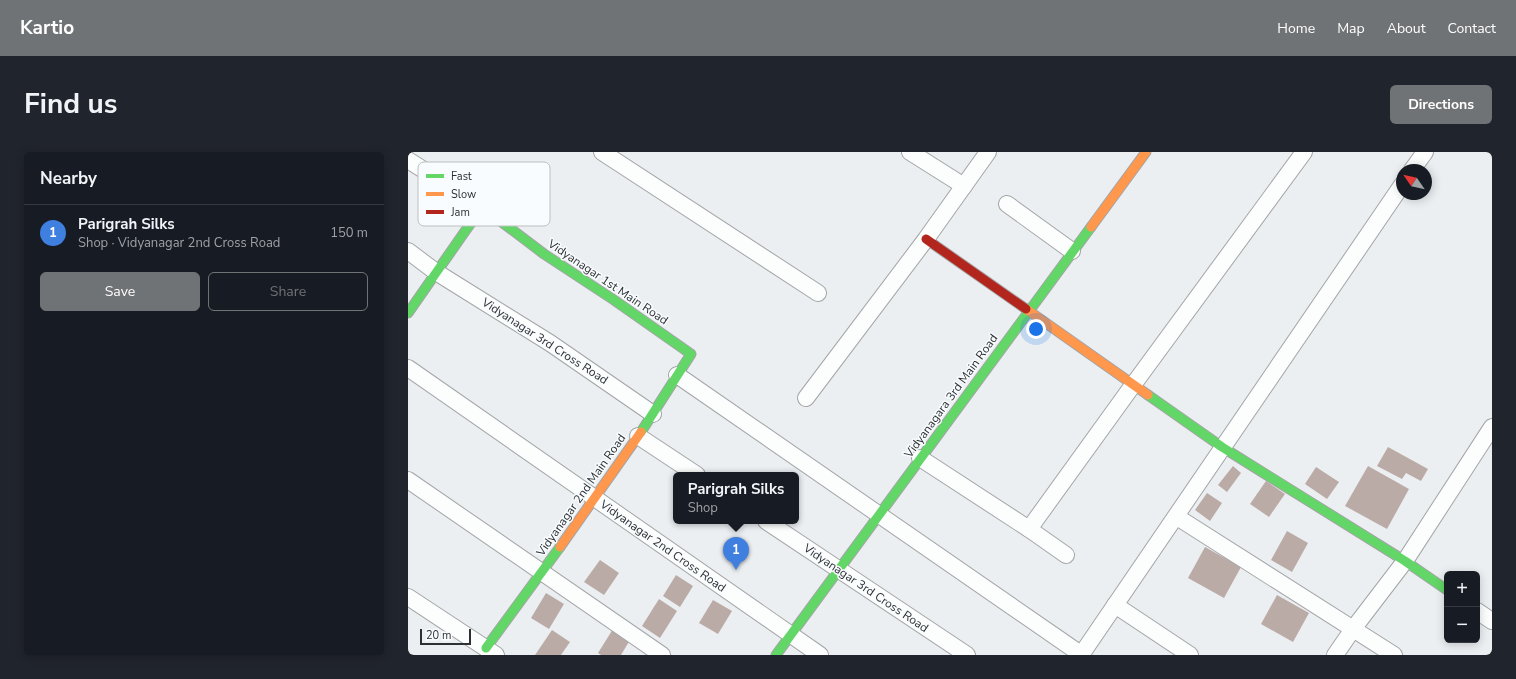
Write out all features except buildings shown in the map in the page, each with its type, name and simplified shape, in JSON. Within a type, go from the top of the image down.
[{"type":"street","points":[[602,152],[818,293]]},
{"type":"street","points":[[910,152],[964,186]]},
{"type":"street","points":[[806,398],[926,239],[988,152]]},
{"type":"street","name":"Vidyanagara 3rd Main Road","points":[[776,655],[1028,310],[1146,152]]},
{"type":"street","points":[[1029,529],[1304,152]]},
{"type":"street","points":[[1416,164],[1425,152]]},
{"type":"street","points":[[408,160],[418,166]]},
{"type":"street","points":[[677,375],[1082,655],[1177,517],[1222,447],[1396,194]]},
{"type":"street","points":[[1007,204],[1072,251]]},
{"type":"street","points":[[408,313],[469,226]]},
{"type":"street","name":"Vidyanagar 1st Main Road","points":[[507,226],[544,254],[614,300],[691,354]]},
{"type":"street","points":[[926,239],[1222,447],[1405,561],[1444,588]]},
{"type":"street","name":"Vidyanagar 3rd Cross Road","points":[[408,251],[436,272],[550,343],[653,414]]},
{"type":"street","name":"Vidyanagar 2nd Main Road","points":[[491,652],[541,572],[638,436],[691,354]]},
{"type":"street","name":"Vidyanagar 2nd Cross Road","points":[[408,368],[820,655]]},
{"type":"street","points":[[1335,655],[1405,561],[1492,427]]},
{"type":"street","points":[[638,436],[692,472]]},
{"type":"street","points":[[920,458],[1066,555]]},
{"type":"street","points":[[408,480],[662,655]]},
{"type":"street","points":[[1177,517],[1394,655]]},
{"type":"street","name":"Vidyanagar 3rd Cross Road","points":[[770,524],[967,655]]},
{"type":"street","points":[[408,597],[491,652]]},
{"type":"street","points":[[1115,605],[1190,655]]},
{"type":"street","points":[[1480,613],[1492,621]]},
{"type":"traffic: fast","points":[[408,313],[469,226]]},
{"type":"traffic: fast","points":[[507,226],[544,254],[614,300],[691,354],[641,432]]},
{"type":"traffic: fast","points":[[776,655],[1091,227]]},
{"type":"traffic: fast","points":[[1148,395],[1222,447],[1405,561],[1444,588]]},
{"type":"traffic: fast","points":[[486,648],[560,547]]},
{"type":"traffic: slow","points":[[1091,227],[1146,152]]},
{"type":"traffic: slow","points":[[1026,309],[1148,395]]},
{"type":"traffic: slow","points":[[560,547],[641,432]]},
{"type":"traffic: jam","points":[[926,239],[1026,309]]},
{"type":"place","name":"Parigrah Silks","points":[[736,570]]}]
